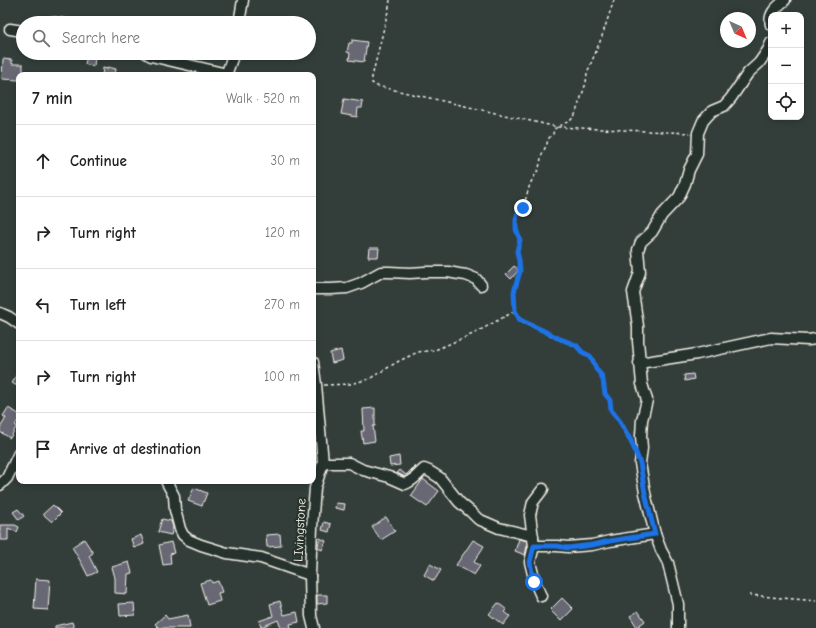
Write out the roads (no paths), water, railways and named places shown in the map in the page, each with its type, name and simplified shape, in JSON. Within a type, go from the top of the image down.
[{"type":"street","points":[[240,16],[242,0]]},
{"type":"street","points":[[772,12],[785,0]]},
{"type":"street","points":[[10,30],[16,30]]},
{"type":"street","points":[[678,628],[678,604],[668,563],[655,534],[645,493],[640,463],[642,448],[642,420],[647,400],[642,384],[639,362],[638,326],[633,292],[640,272],[638,250],[641,242],[652,232],[662,215],[679,197],[696,154],[698,133],[702,121],[712,111],[724,106],[748,73],[759,63],[769,48]]},
{"type":"street","points":[[167,60],[214,72]]},
{"type":"street","points":[[227,72],[231,60]]},
{"type":"street","points":[[316,289],[347,288],[361,283],[381,272],[448,272],[466,275],[476,279],[481,285]]},
{"type":"street","points":[[0,313],[16,322]]},
{"type":"street","points":[[639,362],[697,354],[771,338],[816,340]]},
{"type":"street","name":"LIvingstone","points":[[314,628],[311,616],[310,575],[315,488],[323,463],[316,385]]},
{"type":"street","points":[[0,485],[7,478],[16,459]]},
{"type":"street","points":[[323,463],[349,463],[363,470],[389,477],[405,484],[413,480],[424,469],[440,478],[459,502],[478,519],[533,541],[568,548],[655,534]]},
{"type":"street","points":[[168,484],[174,496],[175,510],[180,529],[183,535],[189,540],[228,553],[261,558],[310,575]]},
{"type":"street","points":[[541,596],[534,582],[530,562],[533,541],[530,515],[533,502],[543,489]]}]
